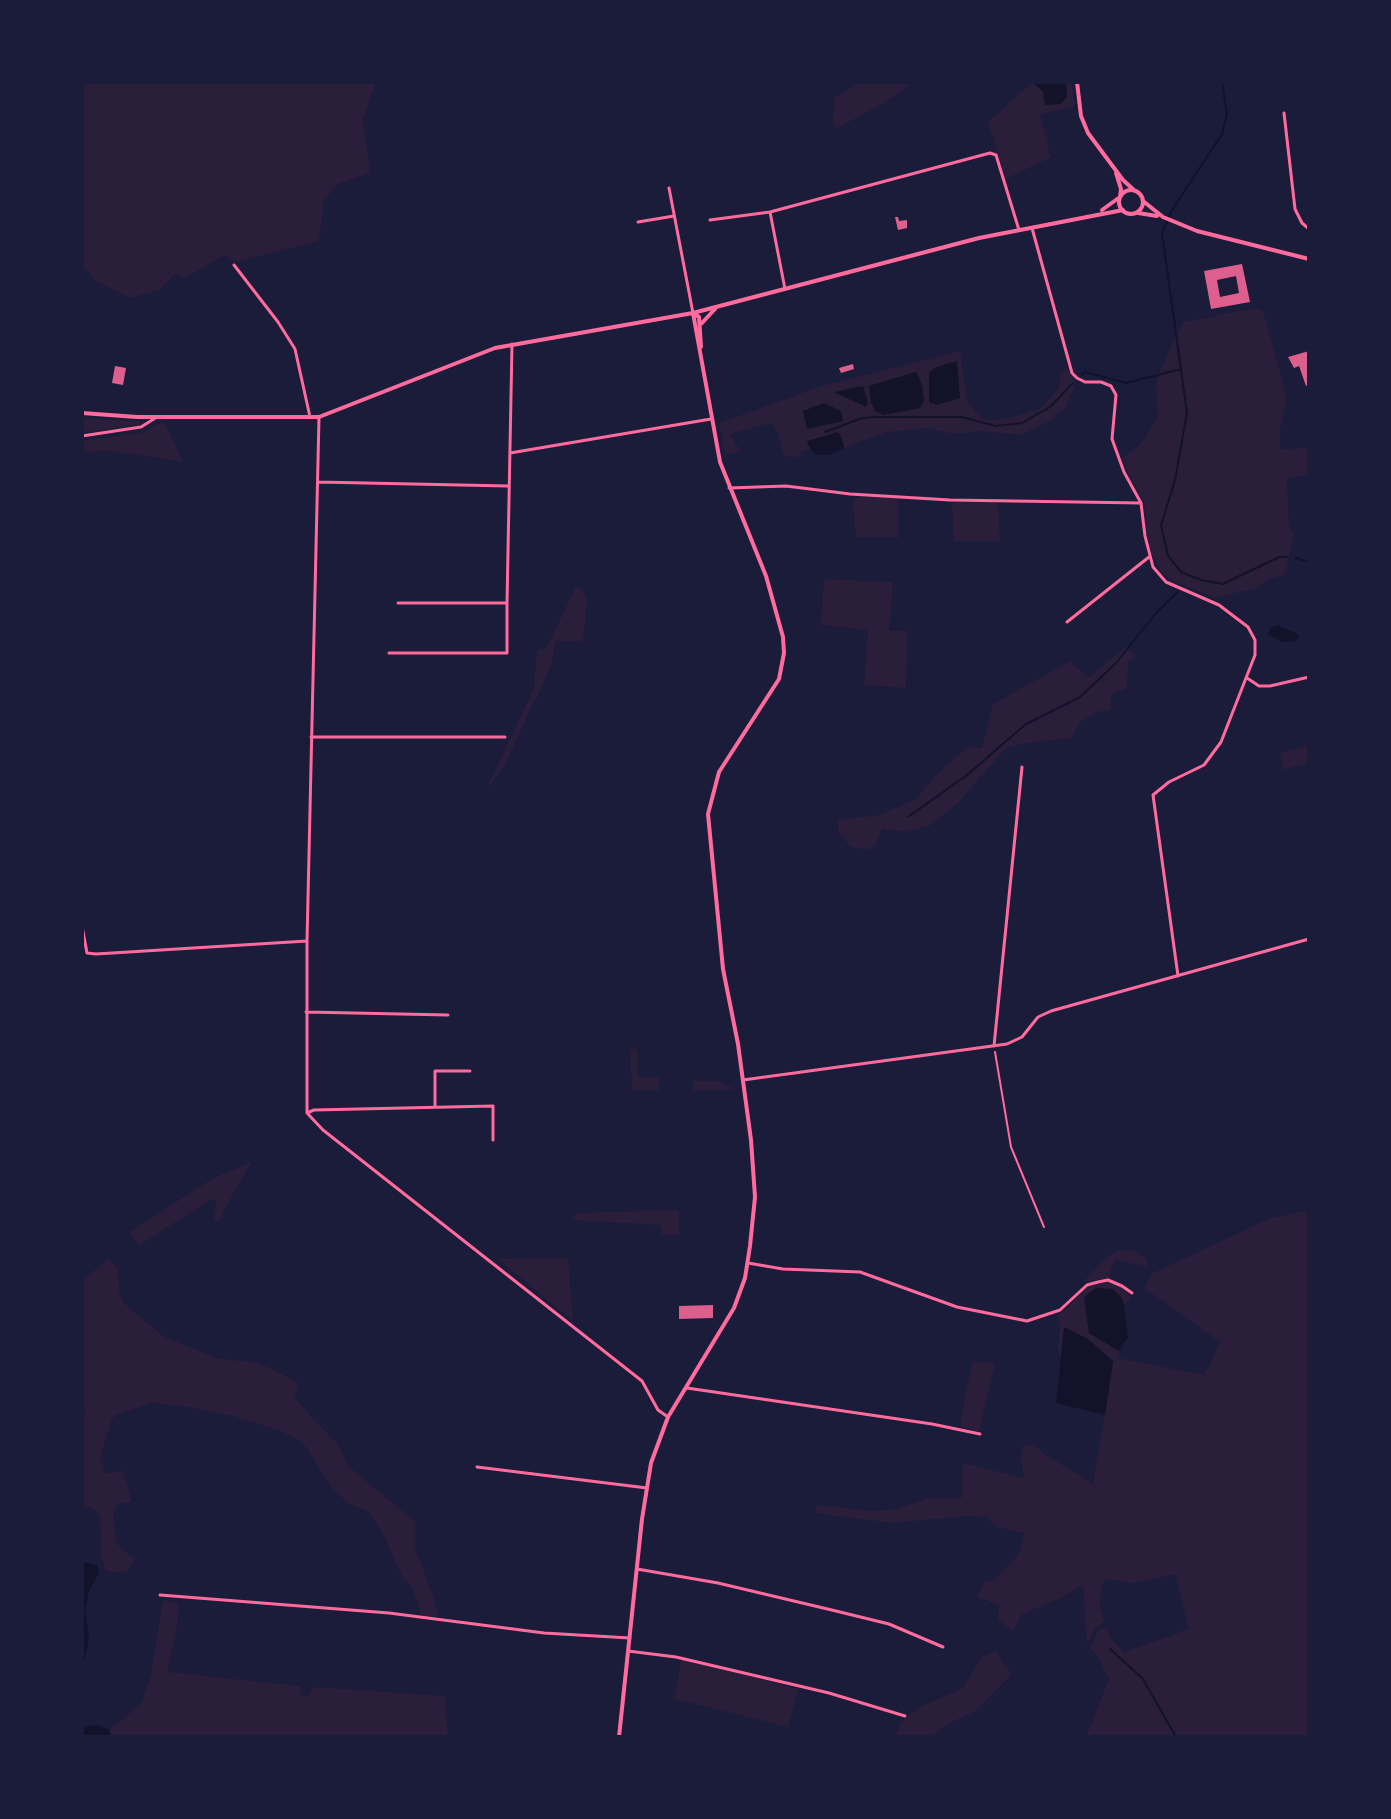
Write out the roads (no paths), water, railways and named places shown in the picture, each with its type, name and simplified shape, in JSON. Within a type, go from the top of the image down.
[{"type":"street","points":[[1077,82],[1085,127],[1113,167],[1143,201],[1163,217]]},
{"type":"street","points":[[1284,113],[1295,209],[1309,229]]},
{"type":"street","points":[[710,220],[770,212],[990,153],[996,155],[1019,230]]},
{"type":"street","points":[[1113,167],[1119,182],[1123,210]]},
{"type":"street","points":[[619,1737],[647,1488],[655,1448],[668,1417],[727,1324],[740,1294],[748,1263],[755,1197],[751,1140],[723,969],[708,814],[719,772],[779,679],[784,653],[783,637],[766,576],[720,462],[669,188]]},
{"type":"street","points":[[1088,216],[1110,207],[1126,191],[1135,191]]},
{"type":"street","points":[[1136,212],[1143,201]]},
{"type":"street","points":[[82,413],[157,417],[319,417],[480,353],[512,344],[693,313],[979,238],[1123,210],[1163,217],[1229,240],[1309,259]]},
{"type":"street","points":[[770,212],[785,289]]},
{"type":"street","points":[[638,222],[674,216]]},
{"type":"street","points":[[1032,228],[1072,373],[1085,382],[1101,382],[1111,386],[1116,395],[1112,439],[1124,472],[1141,503],[1149,557],[1158,574],[1166,582],[1219,605],[1248,627],[1255,640],[1255,655],[1232,719],[1212,754],[1204,765],[1169,782],[1153,795],[1178,976]]},
{"type":"street","points":[[234,265],[295,349],[310,417]]},
{"type":"street","points":[[701,324],[717,307]]},
{"type":"street","points":[[693,313],[699,317],[701,324],[701,351]]},
{"type":"street","points":[[685,314],[693,322]]},
{"type":"street","points":[[389,653],[507,653],[512,344]]},
{"type":"street","points":[[82,436],[141,427],[157,417]]},
{"type":"street","points":[[319,417],[307,941],[307,1113],[323,1130],[642,1381],[658,1410],[668,1417]]},
{"type":"street","points":[[510,453],[712,419]]},
{"type":"street","points":[[318,482],[508,486]]},
{"type":"street","points":[[729,488],[786,486],[850,494],[950,500],[1141,503]]},
{"type":"street","points":[[1067,622],[1149,557]]},
{"type":"street","points":[[398,603],[507,603]]},
{"type":"street","points":[[1247,678],[1259,686],[1270,686],[1309,677]]},
{"type":"street","points":[[82,714],[82,728]]},
{"type":"street","points":[[311,737],[505,737]]},
{"type":"street","points":[[994,1046],[1022,767]]},
{"type":"street","points":[[82,926],[84,952],[96,954],[307,941]]},
{"type":"street","points":[[743,1080],[994,1046],[1022,1037],[1038,1017],[1051,1011],[1309,939]]},
{"type":"street","points":[[306,1012],[448,1015]]},
{"type":"street","points":[[435,1107],[435,1071],[470,1071]]},
{"type":"street","points":[[307,1113],[314,1110],[493,1106],[493,1140]]},
{"type":"street","points":[[748,1263],[783,1269],[860,1272],[957,1307],[1027,1321],[1060,1310],[1087,1285],[1098,1282],[1108,1280],[1132,1293]]},
{"type":"street","points":[[686,1387],[980,1434]]},
{"type":"street","points":[[477,1467],[647,1488]]},
{"type":"street","points":[[637,1569],[718,1583],[889,1624],[943,1647]]},
{"type":"street","points":[[160,1595],[389,1613],[544,1633],[630,1638]]},
{"type":"street","points":[[628,1651],[676,1657],[829,1693],[905,1716]]},
{"type":"waterway","points":[[1222,82],[1227,114],[1222,134],[1172,210],[1162,233],[1187,413],[1175,480],[1161,525],[1168,556],[1181,572],[1201,580],[1223,584],[1279,557],[1287,557]]},
{"type":"waterway","points":[[1082,375],[1085,372],[1126,383],[1181,369]]},
{"type":"waterway","points":[[825,432],[862,418],[876,417],[962,417],[996,426],[1022,423],[1050,407],[1073,383]]},
{"type":"waterway","points":[[1296,558],[1309,562]]},
{"type":"waterway","points":[[908,817],[967,775],[1026,724],[1080,697],[1116,663],[1156,613],[1179,591]]},
{"type":"waterway","points":[[1110,1649],[1143,1679],[1176,1737]]}]
